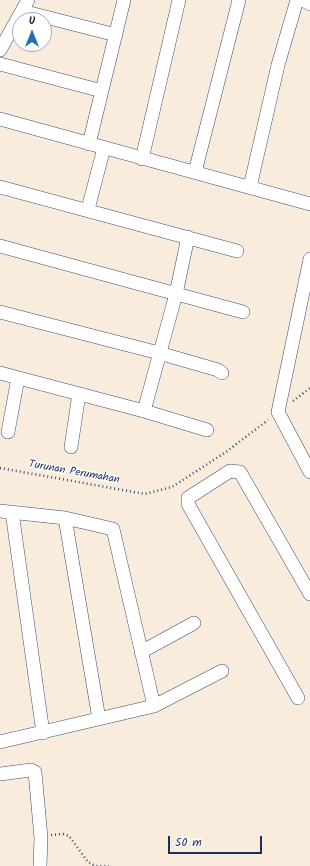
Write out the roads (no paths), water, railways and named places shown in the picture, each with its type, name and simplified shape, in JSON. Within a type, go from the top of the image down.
[{"type":"street","points":[[89,144],[124,0]]},
{"type":"street","points":[[142,159],[179,0]]},
{"type":"street","points":[[194,172],[240,0]]},
{"type":"street","points":[[250,187],[278,65],[297,0]]},
{"type":"street","points":[[303,0],[310,4]]},
{"type":"street","points":[[0,50],[25,6],[116,35]]},
{"type":"street","points":[[0,64],[102,91]]},
{"type":"street","points":[[0,119],[310,204]]},
{"type":"street","points":[[88,210],[104,148]]},
{"type":"street","points":[[0,187],[237,251]]},
{"type":"street","points":[[144,411],[176,294],[188,237]]},
{"type":"street","points":[[0,246],[243,312]]},
{"type":"street","points":[[310,259],[278,412],[310,472]]},
{"type":"street","points":[[0,312],[159,353],[218,370],[222,373]]},
{"type":"street","points":[[0,373],[144,411],[207,430]]},
{"type":"street","points":[[8,432],[18,378]]},
{"type":"street","points":[[72,447],[79,394]]},
{"type":"street","points":[[298,698],[188,504],[188,498],[230,471],[240,472],[310,594]]},
{"type":"street","points":[[44,733],[6,512],[65,518],[114,529],[154,706]]},
{"type":"street","points":[[65,518],[99,719]]},
{"type":"street","points":[[141,652],[194,623]]},
{"type":"street","points":[[0,742],[44,733],[154,706],[222,671]]},
{"type":"street","points":[[0,774],[30,770],[35,772],[41,838],[40,866]]}]
